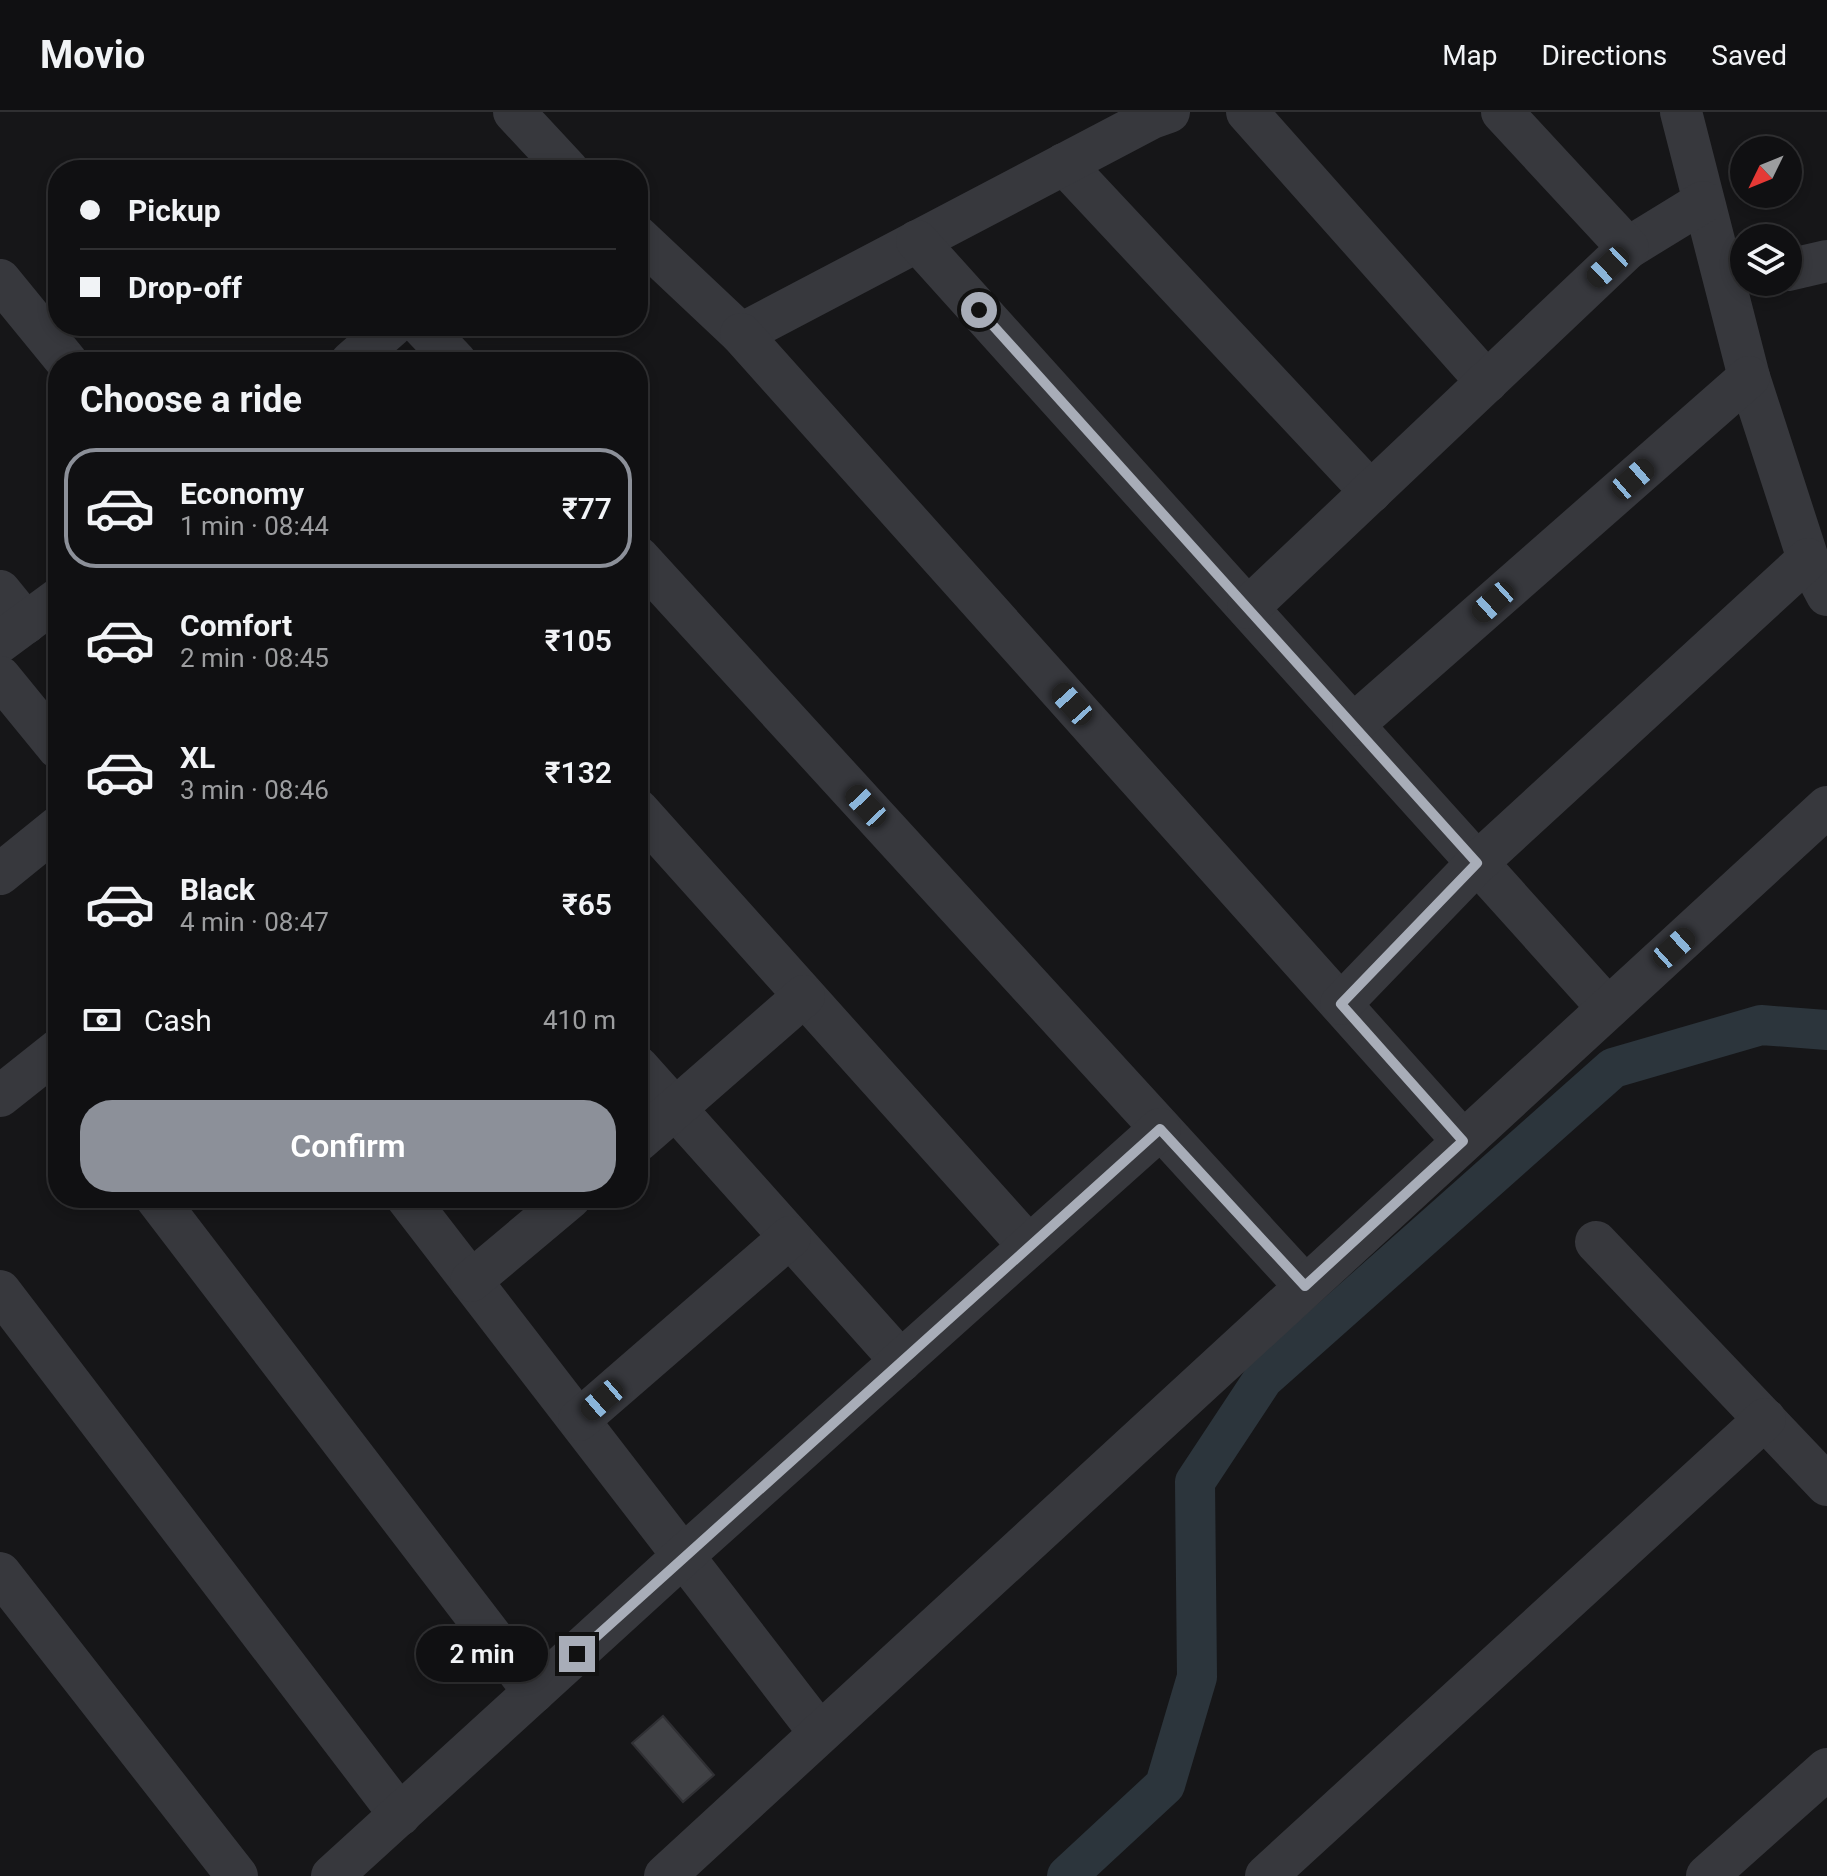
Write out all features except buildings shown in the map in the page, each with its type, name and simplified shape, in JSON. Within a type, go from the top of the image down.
[{"type":"street","points":[[514,112],[559,160]]},
{"type":"street","points":[[741,334],[1168,112]]},
{"type":"street","points":[[1247,112],[1487,382]]},
{"type":"street","points":[[1502,112],[1628,248]]},
{"type":"street","points":[[1681,112],[1703,202],[1730,273]]},
{"type":"street","points":[[1064,164],[1371,492]]},
{"type":"street","points":[[1248,608],[1628,248],[1703,202]]},
{"type":"street","points":[[917,241],[1608,1008]]},
{"type":"street","points":[[648,246],[741,334],[1463,1141]]},
{"type":"street","points":[[1802,267],[1827,261]]},
{"type":"street","points":[[0,280],[59,352]]},
{"type":"street","points":[[1341,1004],[1477,863],[1818,577],[1749,377],[1736,296]]},
{"type":"street","points":[[362,352],[381,336]]},
{"type":"street","points":[[431,336],[447,352]]},
{"type":"street","points":[[1353,725],[1749,377]]},
{"type":"street","points":[[648,578],[1305,1286]]},
{"type":"street","points":[[0,591],[28,621]]},
{"type":"street","points":[[0,677],[48,736]]},
{"type":"street","points":[[665,1876],[1827,807]]},
{"type":"street","points":[[648,821],[1029,1246]]},
{"type":"street","points":[[0,874],[48,835]]},
{"type":"street","points":[[648,1133],[804,996]]},
{"type":"street","points":[[0,1096],[48,1064]]},
{"type":"street","points":[[648,1078],[901,1361]]},
{"type":"street","points":[[332,1876],[683,1556],[1160,1129]]},
{"type":"street","points":[[164,1208],[534,1692]]},
{"type":"street","points":[[415,1208],[819,1732]]},
{"type":"street","points":[[471,1281],[558,1208]]},
{"type":"street","points":[[579,1420],[790,1237]]},
{"type":"street","points":[[1596,1242],[1827,1485]]},
{"type":"street","points":[[0,1291],[400,1815]]},
{"type":"street","points":[[1266,1876],[1765,1419]]},
{"type":"street","points":[[0,1573],[237,1876]]},
{"type":"street","points":[[1707,1876],[1827,1769]]},
{"type":"waterway","points":[[1067,1876],[1165,1785],[1197,1677],[1195,1482],[1263,1379],[1613,1068],[1761,1025],[1827,1030]]},
{"type":"route","points":[[577,1654],[1160,1129],[1305,1286],[1463,1141],[1341,1004],[1477,863],[979,310]]}]
